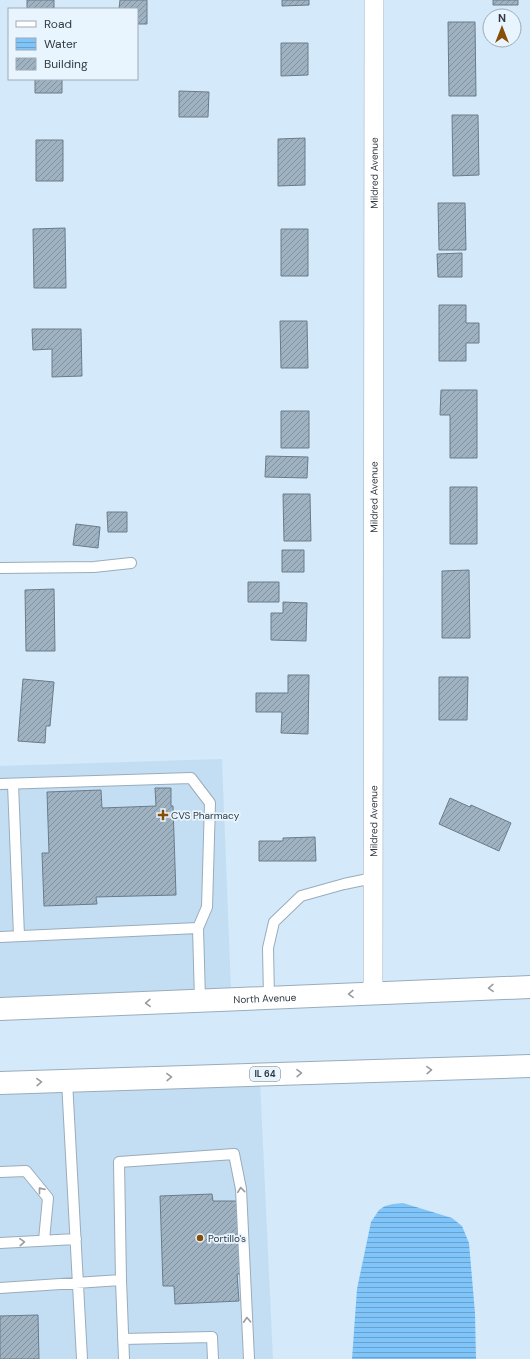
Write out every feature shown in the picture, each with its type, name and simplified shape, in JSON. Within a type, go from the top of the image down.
[{"type":"main road","name":"North Avenue","points":[[5,1006],[269,998],[530,987]]},
{"type":"main road","name":"IL 64","points":[[0,1083],[530,1066]]},
{"type":"street","name":"Mildred Avenue","points":[[373,994],[374,0]]},
{"type":"lane","points":[[0,568],[94,568],[131,564]]},
{"type":"lane","points":[[0,784],[191,778],[210,803],[207,907],[198,928],[200,1000]]},
{"type":"lane","points":[[13,784],[19,936]]},
{"type":"lane","points":[[269,998],[268,948],[274,922],[302,896],[344,884],[373,878]]},
{"type":"lane","points":[[0,937],[198,928]]},
{"type":"lane","points":[[67,1080],[82,1359]]},
{"type":"lane","points":[[124,1359],[119,1162],[234,1154],[241,1189],[249,1359]]},
{"type":"lane","points":[[0,1172],[26,1171],[48,1198],[44,1240]]},
{"type":"lane","points":[[0,1243],[76,1238]]},
{"type":"lane","points":[[0,1288],[121,1280]]},
{"type":"lane","points":[[123,1339],[212,1337],[213,1359]]},
{"type":"shaded area","points":[[222,759],[231,992],[0,1002],[0,766]]},
{"type":"shaded area","points":[[260,1080],[273,1359],[0,1359],[0,1090]]},
{"type":"water","points":[[403,1203],[452,1218],[462,1226],[469,1243],[475,1313],[476,1359],[352,1359],[357,1289],[371,1222],[379,1210],[385,1206]]},
{"type":"building","points":[[27,0],[54,0],[54,8],[27,8]]},
{"type":"building","points":[[120,0],[147,0],[147,24],[138,24],[138,8],[119,8]]},
{"type":"building","points":[[282,0],[309,0],[309,5],[282,6]]},
{"type":"building","points":[[493,0],[518,0],[518,5],[493,5]]},
{"type":"building","points":[[448,22],[475,22],[476,96],[449,96]]},
{"type":"building","points":[[281,43],[308,43],[308,75],[281,76]]},
{"type":"building","points":[[35,80],[62,80],[62,93],[35,93]]},
{"type":"building","points":[[179,91],[209,92],[208,117],[179,117]]},
{"type":"building","points":[[452,115],[478,115],[479,175],[453,176]]},
{"type":"building","points":[[305,138],[305,185],[278,186],[278,139]]},
{"type":"building","points":[[36,140],[63,140],[63,181],[36,181]]},
{"type":"building","points":[[438,203],[465,203],[466,250],[439,250]]},
{"type":"building","points":[[65,228],[66,288],[34,288],[33,229]]},
{"type":"building","points":[[281,229],[308,229],[308,276],[281,276]]},
{"type":"building","points":[[462,253],[462,277],[438,277],[437,254]]},
{"type":"building","points":[[439,305],[466,305],[466,323],[479,323],[479,343],[466,343],[466,361],[439,361]]},
{"type":"building","points":[[280,321],[307,321],[308,368],[281,368]]},
{"type":"building","points":[[32,329],[81,329],[82,376],[52,377],[52,349],[33,350]]},
{"type":"building","points":[[441,390],[477,390],[477,458],[450,458],[450,415],[440,415]]},
{"type":"building","points":[[281,411],[309,411],[309,448],[281,448]]},
{"type":"building","points":[[266,456],[308,457],[307,478],[265,477]]},
{"type":"building","points":[[450,487],[477,487],[477,544],[450,544]]},
{"type":"building","points":[[283,494],[310,494],[311,541],[284,541]]},
{"type":"building","points":[[107,512],[127,512],[127,532],[108,532]]},
{"type":"building","points":[[76,524],[100,527],[98,548],[73,545]]},
{"type":"building","points":[[282,550],[304,550],[304,572],[282,572]]},
{"type":"building","points":[[469,570],[470,638],[442,638],[442,571]]},
{"type":"building","points":[[248,582],[279,582],[279,602],[248,602]]},
{"type":"building","points":[[54,589],[55,651],[26,651],[25,590]]},
{"type":"building","points":[[283,602],[307,603],[306,641],[271,640],[271,613],[283,613]]},
{"type":"building","points":[[288,675],[309,675],[308,734],[281,733],[282,712],[256,712],[256,693],[288,693]]},
{"type":"building","points":[[439,677],[468,677],[467,720],[439,720]]},
{"type":"building","points":[[23,679],[54,682],[50,726],[46,726],[45,743],[18,741]]},
{"type":"building","name":"CVS Pharmacy","points":[[155,788],[171,788],[176,895],[96,897],[97,904],[44,906],[42,853],[49,853],[47,792],[101,790],[102,808],[156,806]]},
{"type":"building","points":[[450,798],[470,807],[471,805],[511,823],[499,851],[439,824]]},
{"type":"building","points":[[315,837],[316,861],[259,861],[259,841],[283,841],[283,838]]},
{"type":"building","name":"Portillo's","points":[[212,1194],[213,1201],[237,1201],[240,1274],[237,1274],[239,1301],[175,1304],[174,1286],[163,1286],[160,1196]]},
{"type":"building","points":[[38,1315],[39,1359],[0,1359],[0,1316]]},
{"type":"place","name":"CVS Pharmacy","points":[[163,815]]},
{"type":"place","name":"Portillo's","points":[[200,1238]]}]
